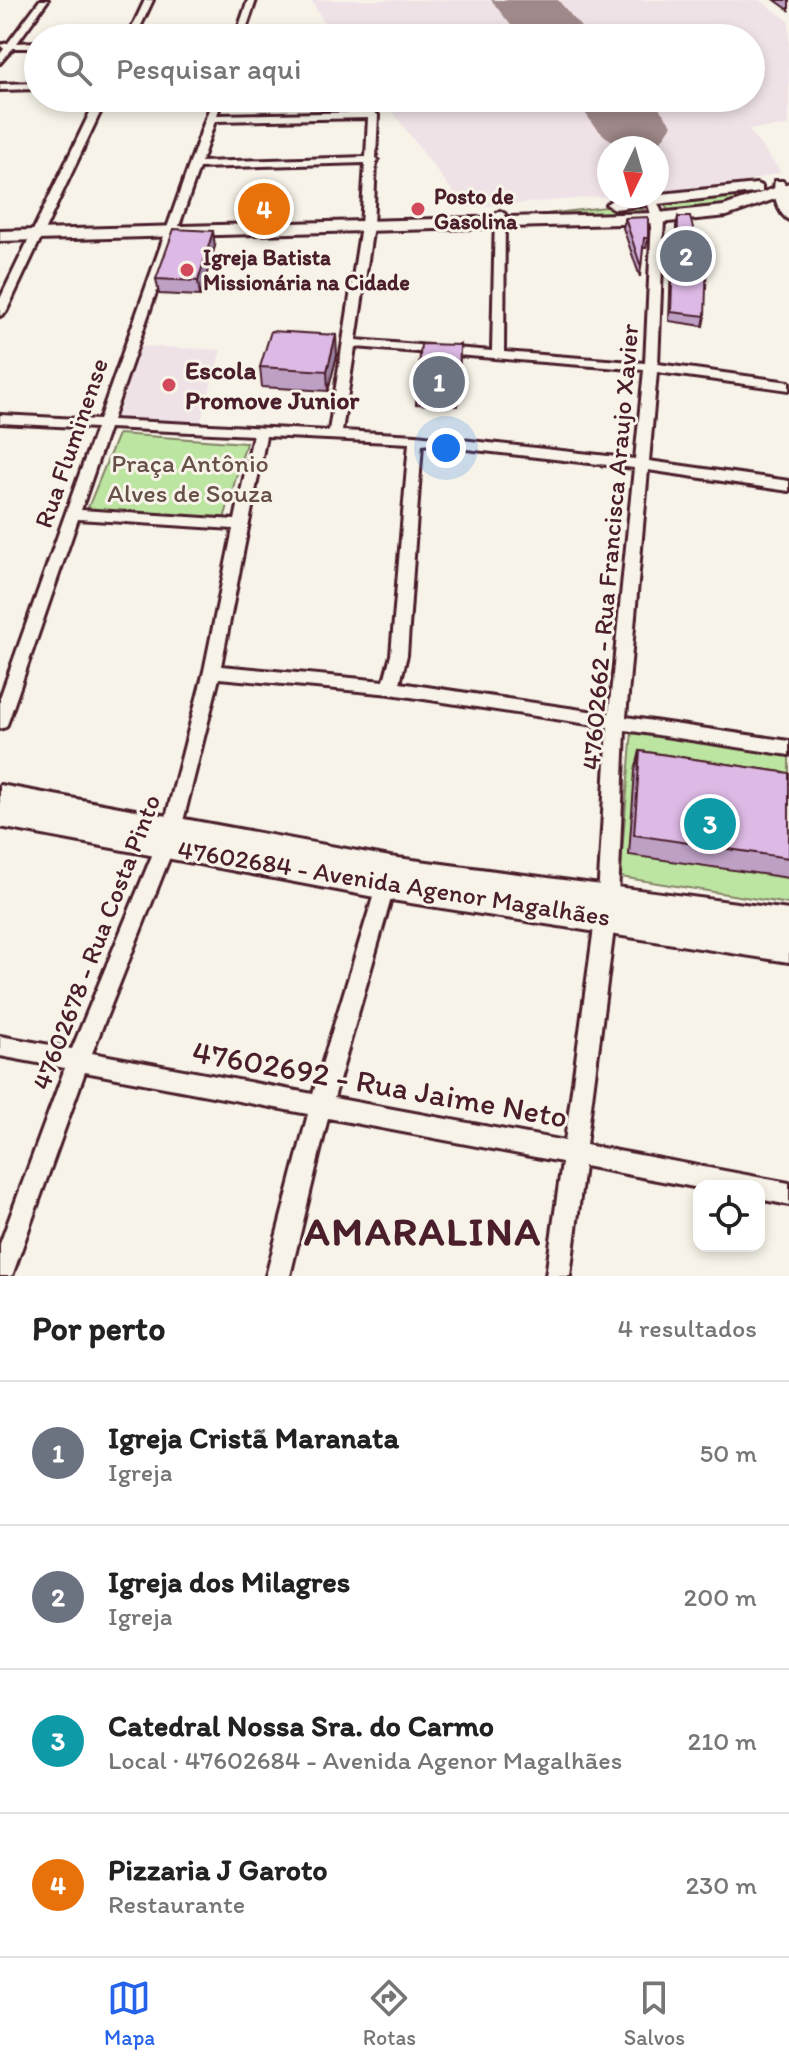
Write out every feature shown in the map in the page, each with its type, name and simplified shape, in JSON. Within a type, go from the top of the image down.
[{"type":"street","points":[[0,60],[5,46],[44,0]]},
{"type":"street","points":[[138,24],[149,0]]},
{"type":"street","points":[[244,24],[252,0]]},
{"type":"street","points":[[0,87],[24,86]]},
{"type":"street","points":[[0,312],[95,112]]},
{"type":"street","name":"Rua Fluminense","points":[[0,722],[213,112]]},
{"type":"street","points":[[211,118],[373,115],[373,160],[367,222],[335,435]]},
{"type":"street","points":[[194,165],[373,160]]},
{"type":"street","points":[[0,228],[39,231],[500,218],[658,218],[727,211],[784,189]]},
{"type":"street","points":[[669,199],[784,189]]},
{"type":"street","points":[[784,189],[789,217]]},
{"type":"street","points":[[367,222],[472,215],[500,218],[597,207]]},
{"type":"street","name":"47602662 - Rua Francisca Araujo Xavier","points":[[558,1276],[572,1152],[607,908],[617,721],[651,367],[658,218],[654,208]]},
{"type":"street","points":[[498,354],[500,218]]},
{"type":"street","points":[[0,236],[39,231]]},
{"type":"street","points":[[349,343],[651,367],[789,386]]},
{"type":"street","points":[[0,419],[416,439],[640,464],[789,486]]},
{"type":"street","name":"47602678 - Rua Costa Pinto","points":[[0,1276],[78,1061],[168,837],[212,671],[260,433]]},
{"type":"street","points":[[391,688],[399,655],[416,439]]},
{"type":"street","points":[[72,514],[242,525]]},
{"type":"street","points":[[212,671],[391,688],[789,748]]},
{"type":"street","name":"47602684 - Avenida Agenor Magalhães","points":[[0,796],[168,837],[388,878],[607,908],[789,923]]},
{"type":"street","name":"47602684 - Avenida Agenor Magalhães","points":[[0,816],[168,837]]},
{"type":"street","points":[[278,1276],[321,1104],[388,878]]},
{"type":"street","name":"47602684 - Avenida Agenor Magalhães","points":[[607,908],[789,949]]},
{"type":"street","name":"47602692 - Rua Jaime Neto","points":[[0,1046],[717,1180]]},
{"type":"street","points":[[765,1189],[789,1194]]},
{"type":"shaded area","points":[[311,0],[760,0],[789,21],[789,126],[748,129],[781,172],[746,182],[669,191],[669,136],[597,136],[597,197],[465,208],[393,112],[765,112],[765,24],[325,24]]},
{"type":"shaded area","name":"Escola Promove Junior","points":[[140,346],[221,350],[199,427],[116,420]]},
{"type":"green space","points":[[737,196],[751,198],[727,207],[677,213],[670,212],[667,208],[669,204]]},
{"type":"green space","points":[[597,208],[648,211],[648,214],[530,216]]},
{"type":"green space","name":"Praça Antônio Alves de Souza","points":[[118,434],[246,443],[224,519],[87,510]]},
{"type":"green space","points":[[632,730],[789,753],[789,904],[620,877]]},
{"type":"building","points":[[278,187],[277,204],[261,205],[263,188]]},
{"type":"building","points":[[648,217],[648,238],[644,238],[641,267],[625,218]]},
{"type":"building","points":[[678,217],[690,217],[702,260],[707,260],[705,316],[671,312]]},
{"type":"building","points":[[174,229],[213,231],[198,281],[156,279]]},
{"type":"building","points":[[271,331],[336,335],[327,371],[260,367]]},
{"type":"building","points":[[421,344],[460,345],[459,390],[417,389]]},
{"type":"building","points":[[640,751],[789,773],[789,858],[634,835]]},
{"type":"runway","points":[[523,0],[544,24]]},
{"type":"runway","points":[[623,112],[635,125]]},
{"type":"place","name":"Pizzaria J Garoto","points":[[264,209]]},
{"type":"place","name":"Posto de Gasolina","points":[[418,209]]},
{"type":"place","name":"Igreja dos Milagres","points":[[686,256]]},
{"type":"place","name":"Igreja Batista Missionária na Cidade","points":[[187,270]]},
{"type":"place","name":"Igreja Cristã Maranata","points":[[439,382]]},
{"type":"place","name":"Escola Promove Junior","points":[[169,385]]},
{"type":"place","name":"Catedral Nossa Sra. do Carmo","points":[[710,824]]},
{"type":"district","name":"AMARALINA","points":[[423,1231]]}]
